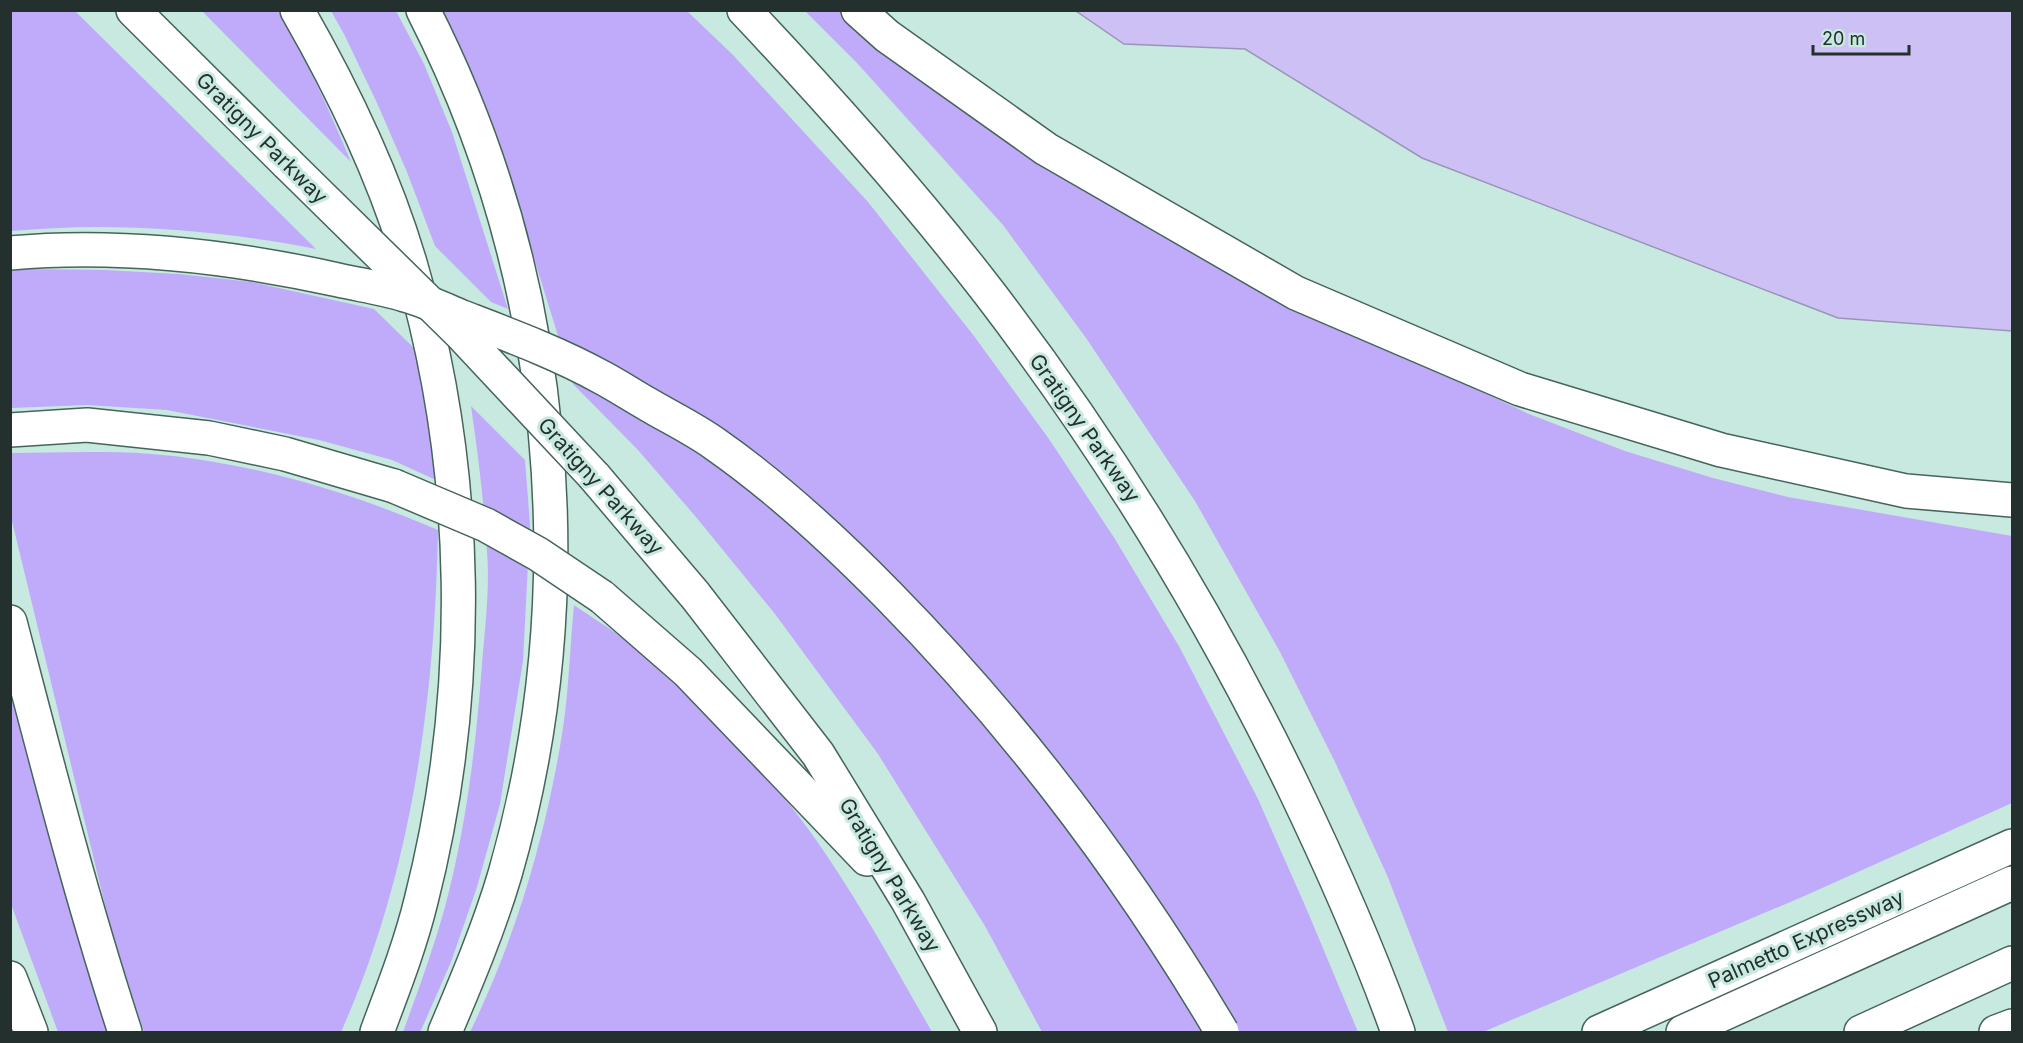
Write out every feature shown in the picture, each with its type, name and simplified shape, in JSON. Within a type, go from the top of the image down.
[{"type":"main road","name":"Gratigny Parkway","points":[[133,10],[462,334],[594,476],[695,595],[818,754],[908,900],[980,1032]]},
{"type":"main road","points":[[297,10],[354,119],[382,186],[410,263],[435,364],[447,431],[453,490],[458,557],[459,626],[456,695],[447,771],[437,834],[421,903],[400,971],[377,1032]]},
{"type":"main road","points":[[423,10],[473,119],[514,249],[527,306],[541,391],[552,537],[548,624],[541,696],[520,818],[488,930],[445,1032]]},
{"type":"main road","name":"Gratigny Parkway","points":[[744,10],[826,97],[916,202],[990,294],[1134,498],[1203,613],[1252,703],[1332,867],[1398,1032]]},
{"type":"main road","points":[[858,10],[887,36],[1046,149],[1286,287],[1520,389],[1721,450],[1906,490],[2013,500]]},
{"type":"main road","points":[[10,253],[48,249],[140,250],[222,257],[406,295],[497,331],[600,376],[712,442],[773,487],[853,558],[929,637],[1004,723],[1072,810],[1132,893],[1222,1032]]},
{"type":"main road","points":[[10,430],[87,425],[208,438],[285,454],[394,486],[486,525],[538,554],[602,597],[688,672],[908,900]]},
{"type":"main road","points":[[10,622],[102,962],[125,1032]]},
{"type":"main road","name":"Palmetto Expressway","points":[[1599,1032],[2013,846]]},
{"type":"main road","points":[[1683,1032],[2013,883]]},
{"type":"main road","points":[[1861,1032],[2013,963]]},
{"type":"main road","points":[[10,978],[31,1032]]},
{"type":"main road","points":[[1996,1032],[2013,1026]]},
{"type":"shaded area","points":[[11,10],[75,11],[316,249],[235,236],[152,228],[86,227],[11,231]]},
{"type":"shaded area","points":[[202,11],[278,11],[308,66],[351,162]]},
{"type":"shaded area","points":[[331,11],[396,11],[424,64],[452,132],[508,309],[491,302],[435,246],[407,172],[377,103]]},
{"type":"shaded area","points":[[440,11],[687,11],[733,55],[868,202],[974,336],[1049,439],[1115,539],[1180,648],[1258,799],[1358,1032],[1042,1032],[985,926],[878,754],[775,614],[696,517],[638,450],[573,384],[505,165],[479,96]]},
{"type":"shaded area","points":[[805,11],[846,11],[1093,193],[1154,232],[1274,295],[1529,414],[1625,451],[1713,478],[1788,497],[2012,536],[2012,803],[1802,897],[1483,1032],[1448,1032],[1387,875],[1335,762],[1280,652],[1195,501],[1086,338],[1003,225],[857,63]]},
{"type":"shaded area","points":[[1076,11],[2012,11],[2012,331],[1838,318],[1422,158],[1245,49],[1124,44]]},
{"type":"shaded area","points":[[26,269],[179,274],[252,282],[374,309],[416,350],[424,386],[436,480],[392,460],[319,440],[167,410],[87,405],[11,408],[11,271]]},
{"type":"shaded area","points":[[471,406],[525,460],[530,525],[523,661],[500,804],[477,887],[451,962],[420,1032],[403,1032],[445,907],[464,817],[477,725],[487,608],[488,565]]},
{"type":"shaded area","points":[[11,453],[136,453],[189,458],[262,471],[369,503],[438,530],[431,658],[415,786],[402,849],[385,912],[365,973],[341,1032],[144,1032],[112,934],[11,517]]},
{"type":"shaded area","points":[[574,605],[620,636],[671,678],[734,739],[772,782],[810,832],[847,887],[932,1032],[470,1032],[502,959],[539,845],[565,713]]},
{"type":"shaded area","points":[[10,666],[112,1032],[58,1032],[11,904]]}]
